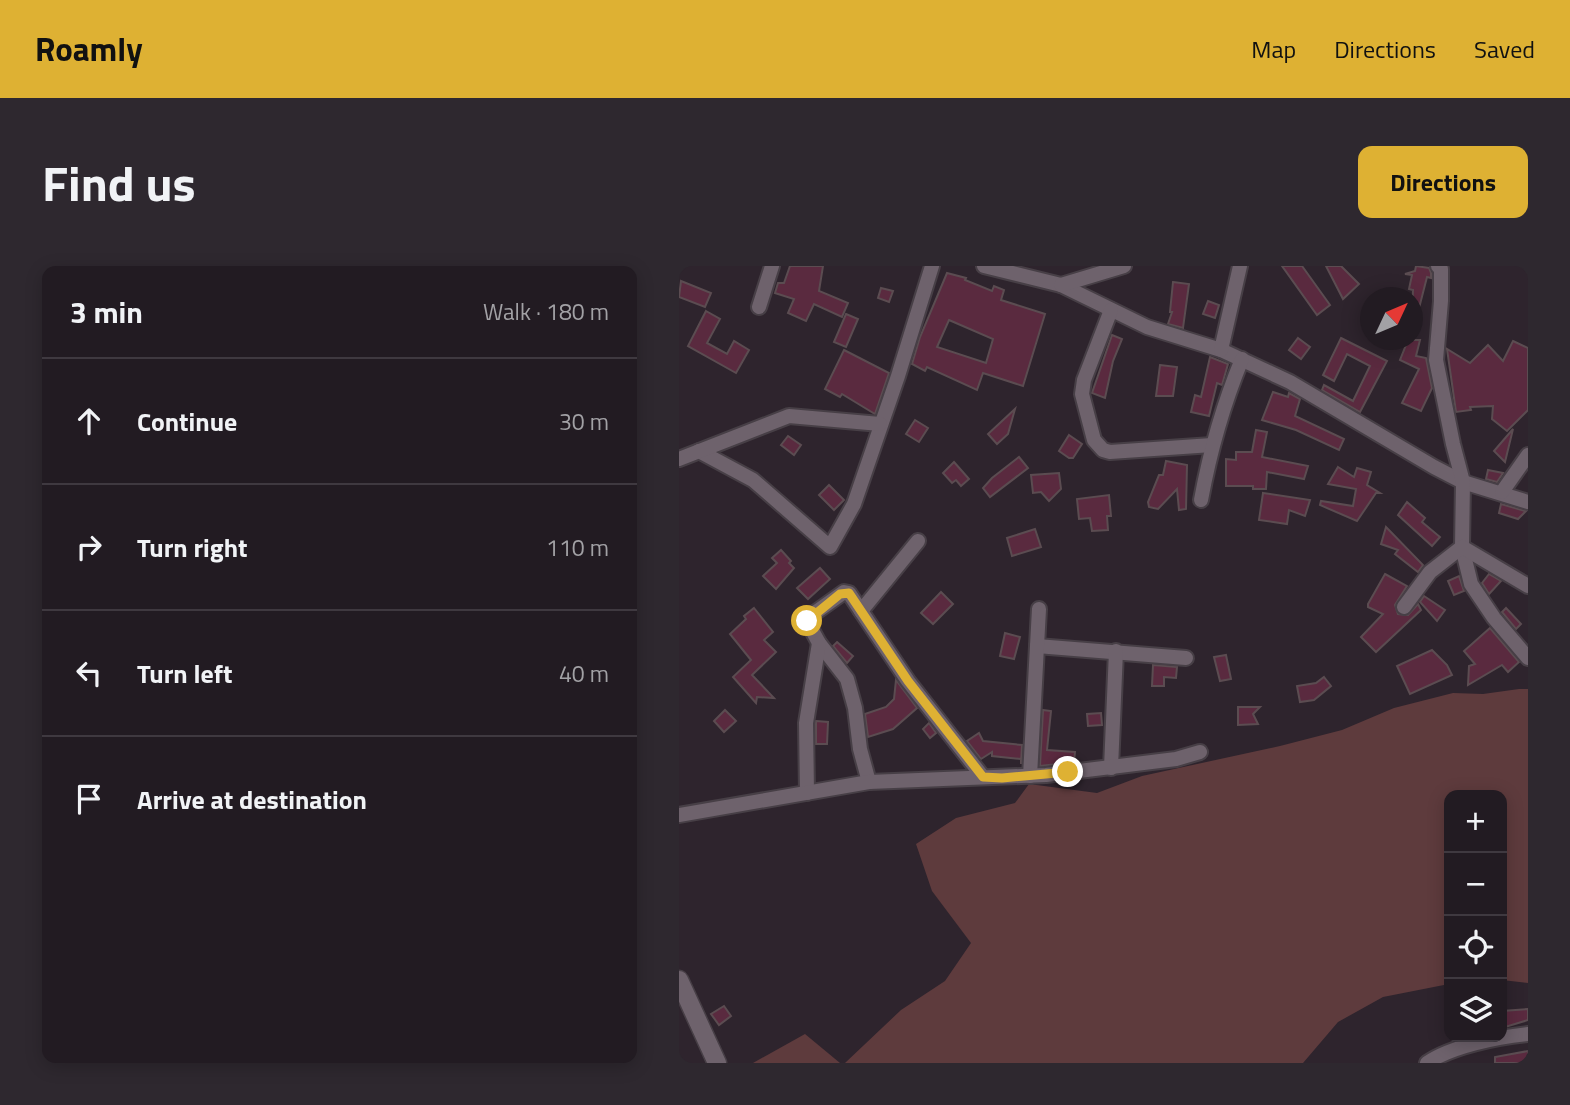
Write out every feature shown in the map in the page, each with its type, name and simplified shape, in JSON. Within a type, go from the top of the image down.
[{"type":"street","points":[[759,307],[772,266]]},
{"type":"street","points":[[699,450],[753,480],[829,547],[854,504],[932,266]]},
{"type":"street","points":[[983,266],[1061,285],[1147,327],[1242,359],[1290,382],[1434,467],[1463,481],[1528,502]]},
{"type":"street","points":[[1061,285],[1124,266]]},
{"type":"street","points":[[1221,350],[1240,266]]},
{"type":"street","points":[[1438,266],[1441,269],[1441,301],[1436,360],[1463,481],[1462,547],[1471,584],[1528,658]]},
{"type":"street","points":[[1111,310],[1084,380],[1082,394],[1098,446],[1110,452],[1212,445]]},
{"type":"street","points":[[1201,500],[1212,445],[1226,398],[1242,359]]},
{"type":"street","points":[[679,459],[789,416],[880,424]]},
{"type":"street","points":[[1501,492],[1528,455]]},
{"type":"street","points":[[861,611],[918,541]]},
{"type":"street","points":[[1462,547],[1528,586]]},
{"type":"street","points":[[1403,607],[1430,572],[1462,547]]},
{"type":"street","points":[[869,782],[847,679],[807,625],[809,617],[844,592],[849,593],[908,681],[983,777]]},
{"type":"street","points":[[1030,776],[1039,609]]},
{"type":"street","points":[[807,793],[806,723],[820,643]]},
{"type":"street","points":[[1037,646],[1186,658]]},
{"type":"street","points":[[1111,768],[1116,651]]},
{"type":"street","points":[[679,815],[869,782],[1030,776],[1111,768],[1200,752]]},
{"type":"street","points":[[679,981],[717,1063]]},
{"type":"street","points":[[1427,1063],[1436,1057],[1472,1046],[1528,1034]]},
{"type":"shaded area","points":[[1528,689],[1528,983],[1507,981],[1507,790],[1444,790],[1444,985],[1383,997],[1338,1022],[1303,1063],[845,1063],[901,1010],[945,981],[971,943],[932,891],[916,844],[956,818],[1015,803],[1029,784],[1097,793],[1142,776],[1342,730],[1394,708],[1453,693],[1483,694]]},
{"type":"shaded area","points":[[805,1034],[840,1063],[753,1063]]},
{"type":"building","points":[[790,266],[823,266],[819,291],[848,303],[842,317],[814,304],[806,321],[788,313],[794,299],[775,293],[778,283],[784,283]]},
{"type":"building","points":[[1282,266],[1302,266],[1330,305],[1317,315]]},
{"type":"building","points":[[1326,266],[1341,266],[1359,284],[1343,299]]},
{"type":"building","points":[[1416,266],[1429,268],[1431,273],[1431,278],[1427,277],[1423,293],[1423,287],[1409,287],[1412,275],[1405,274],[1415,271]]},
{"type":"building","points":[[947,273],[966,278],[965,280],[992,291],[994,286],[1004,290],[1001,300],[1045,314],[1023,386],[983,373],[977,390],[927,367],[925,371],[912,364],[920,337]],"holes":[[[949,320],[993,339],[986,363],[937,347]]]},
{"type":"building","points":[[681,281],[711,293],[705,307],[679,297]]},
{"type":"building","points":[[1173,282],[1189,284],[1183,328],[1168,324],[1172,312]]},
{"type":"building","points":[[881,288],[893,291],[889,302],[878,298]]},
{"type":"building","points":[[1208,301],[1219,305],[1215,318],[1203,314]]},
{"type":"building","points":[[706,311],[720,319],[707,343],[727,354],[734,341],[749,350],[736,373],[688,346]]},
{"type":"building","points":[[846,314],[858,319],[846,347],[834,342]]},
{"type":"building","points":[[1112,335],[1122,339],[1113,361],[1105,398],[1092,393]]},
{"type":"building","points":[[1298,338],[1310,347],[1301,359],[1289,350]]},
{"type":"building","points":[[1341,338],[1360,348],[1360,350],[1387,361],[1360,412],[1322,390],[1324,385],[1353,401],[1370,366],[1347,354],[1334,381],[1323,375]]},
{"type":"building","points":[[1513,341],[1528,348],[1528,410],[1507,431],[1492,419],[1493,406],[1470,407],[1471,410],[1456,412],[1447,349],[1470,363],[1488,345],[1503,361]]},
{"type":"building","points":[[844,350],[889,373],[875,414],[842,394],[840,397],[825,389]]},
{"type":"building","points":[[1404,350],[1418,350],[1416,356],[1426,358],[1432,388],[1421,411],[1402,403],[1419,369],[1400,360]]},
{"type":"building","points":[[1210,357],[1228,364],[1222,385],[1217,383],[1209,416],[1191,412],[1195,395],[1201,397]]},
{"type":"building","points":[[1160,365],[1177,367],[1173,396],[1156,396]]},
{"type":"building","points":[[1273,392],[1288,397],[1289,393],[1300,399],[1295,416],[1344,439],[1339,450],[1296,430],[1262,420]]},
{"type":"building","points":[[1015,409],[1008,434],[997,444],[988,434]]},
{"type":"building","points":[[915,420],[928,428],[919,442],[906,434]]},
{"type":"building","points":[[1513,429],[1505,462],[1494,451]]},
{"type":"building","points":[[1256,430],[1267,432],[1262,457],[1308,466],[1304,479],[1267,472],[1266,489],[1226,486],[1226,459],[1236,460],[1236,452],[1252,452]]},
{"type":"building","points":[[1069,435],[1082,444],[1073,458],[1059,451]]},
{"type":"building","points":[[788,436],[801,445],[794,455],[781,445]]},
{"type":"building","points":[[1019,457],[1028,468],[990,497],[983,488]]},
{"type":"building","points":[[1166,461],[1187,465],[1186,509],[1179,510],[1177,489],[1158,509],[1149,507],[1148,502],[1159,475],[1163,475]]},
{"type":"building","points":[[954,462],[969,479],[961,486],[956,480],[952,483],[943,473]]},
{"type":"building","points":[[1338,467],[1354,477],[1357,468],[1371,472],[1367,485],[1380,493],[1376,493],[1357,521],[1320,505],[1321,501],[1353,506],[1356,489],[1328,484]]},
{"type":"building","points":[[1488,470],[1503,473],[1497,482],[1486,479]]},
{"type":"building","points":[[1059,473],[1061,489],[1049,501],[1041,492],[1033,493],[1031,475]]},
{"type":"building","points":[[829,485],[844,500],[834,510],[819,495]]},
{"type":"building","points":[[1263,493],[1310,500],[1305,516],[1289,510],[1287,524],[1259,520]]},
{"type":"building","points":[[1109,495],[1111,516],[1107,516],[1108,530],[1092,531],[1090,518],[1079,519],[1077,499]]},
{"type":"building","points":[[1407,502],[1425,518],[1422,522],[1440,537],[1432,546],[1398,515]]},
{"type":"building","points":[[1501,504],[1526,511],[1518,519],[1499,513]]},
{"type":"building","points":[[1386,527],[1423,565],[1418,572],[1395,554],[1398,550],[1381,544]]},
{"type":"building","points":[[1035,529],[1041,547],[1012,556],[1007,538]]},
{"type":"building","points":[[781,550],[794,568],[776,589],[763,576],[777,563],[772,558]]},
{"type":"building","points":[[820,568],[830,579],[808,599],[797,588]]},
{"type":"building","points":[[1385,574],[1407,586],[1395,605],[1398,614],[1408,615],[1418,604],[1421,610],[1376,652],[1361,637],[1383,614],[1368,607],[1368,604]]},
{"type":"building","points":[[1489,574],[1501,581],[1489,594],[1482,583]]},
{"type":"building","points":[[1459,576],[1464,591],[1454,595],[1448,581]]},
{"type":"building","points":[[941,592],[953,604],[933,624],[921,613]]},
{"type":"building","points":[[1424,596],[1445,610],[1437,621],[1420,602]]},
{"type":"building","points":[[754,608],[773,632],[764,640],[776,652],[752,675],[774,698],[757,697],[756,703],[733,677],[751,660],[730,634]]},
{"type":"building","points":[[1506,608],[1521,624],[1516,629],[1502,612]]},
{"type":"building","points":[[1490,628],[1519,662],[1508,672],[1502,665],[1468,685],[1469,666],[1475,664],[1464,651]]},
{"type":"building","points":[[1005,633],[1020,637],[1014,659],[1000,656]]},
{"type":"building","points":[[837,642],[853,656],[847,663],[833,646]]},
{"type":"building","points":[[1432,650],[1447,665],[1452,675],[1410,694],[1397,666]]},
{"type":"building","points":[[1226,655],[1231,679],[1220,681],[1214,657]]},
{"type":"building","points":[[1153,665],[1177,667],[1176,678],[1164,677],[1164,686],[1152,686]]},
{"type":"building","points":[[1324,677],[1331,686],[1314,700],[1300,702],[1297,686],[1316,683]]},
{"type":"building","points":[[896,680],[917,708],[893,729],[868,737],[865,714],[886,707],[894,699]]},
{"type":"building","points":[[1238,707],[1260,707],[1253,714],[1258,724],[1238,725]]},
{"type":"building","points":[[725,710],[736,721],[724,732],[714,721]]},
{"type":"building","points":[[1043,710],[1051,711],[1047,750],[1075,752],[1074,762],[1040,766]]},
{"type":"building","points":[[1101,713],[1102,725],[1088,726],[1087,714]]},
{"type":"building","points":[[816,721],[828,722],[827,744],[816,744]]},
{"type":"building","points":[[929,723],[936,733],[930,738],[923,729]]},
{"type":"building","points":[[979,733],[983,741],[1022,745],[1021,764],[1021,759],[992,756],[992,752],[981,759],[967,741]]},
{"type":"building","points":[[724,1006],[731,1016],[719,1025],[711,1014]]},
{"type":"building","points":[[1528,1009],[1528,1020],[1507,1026],[1507,1011]]},
{"type":"building","points":[[1528,1051],[1528,1063],[1495,1063],[1495,1057]]},
{"type":"route","points":[[807,621],[840,594],[849,593],[908,681],[983,777],[1002,778],[1068,772]]}]
